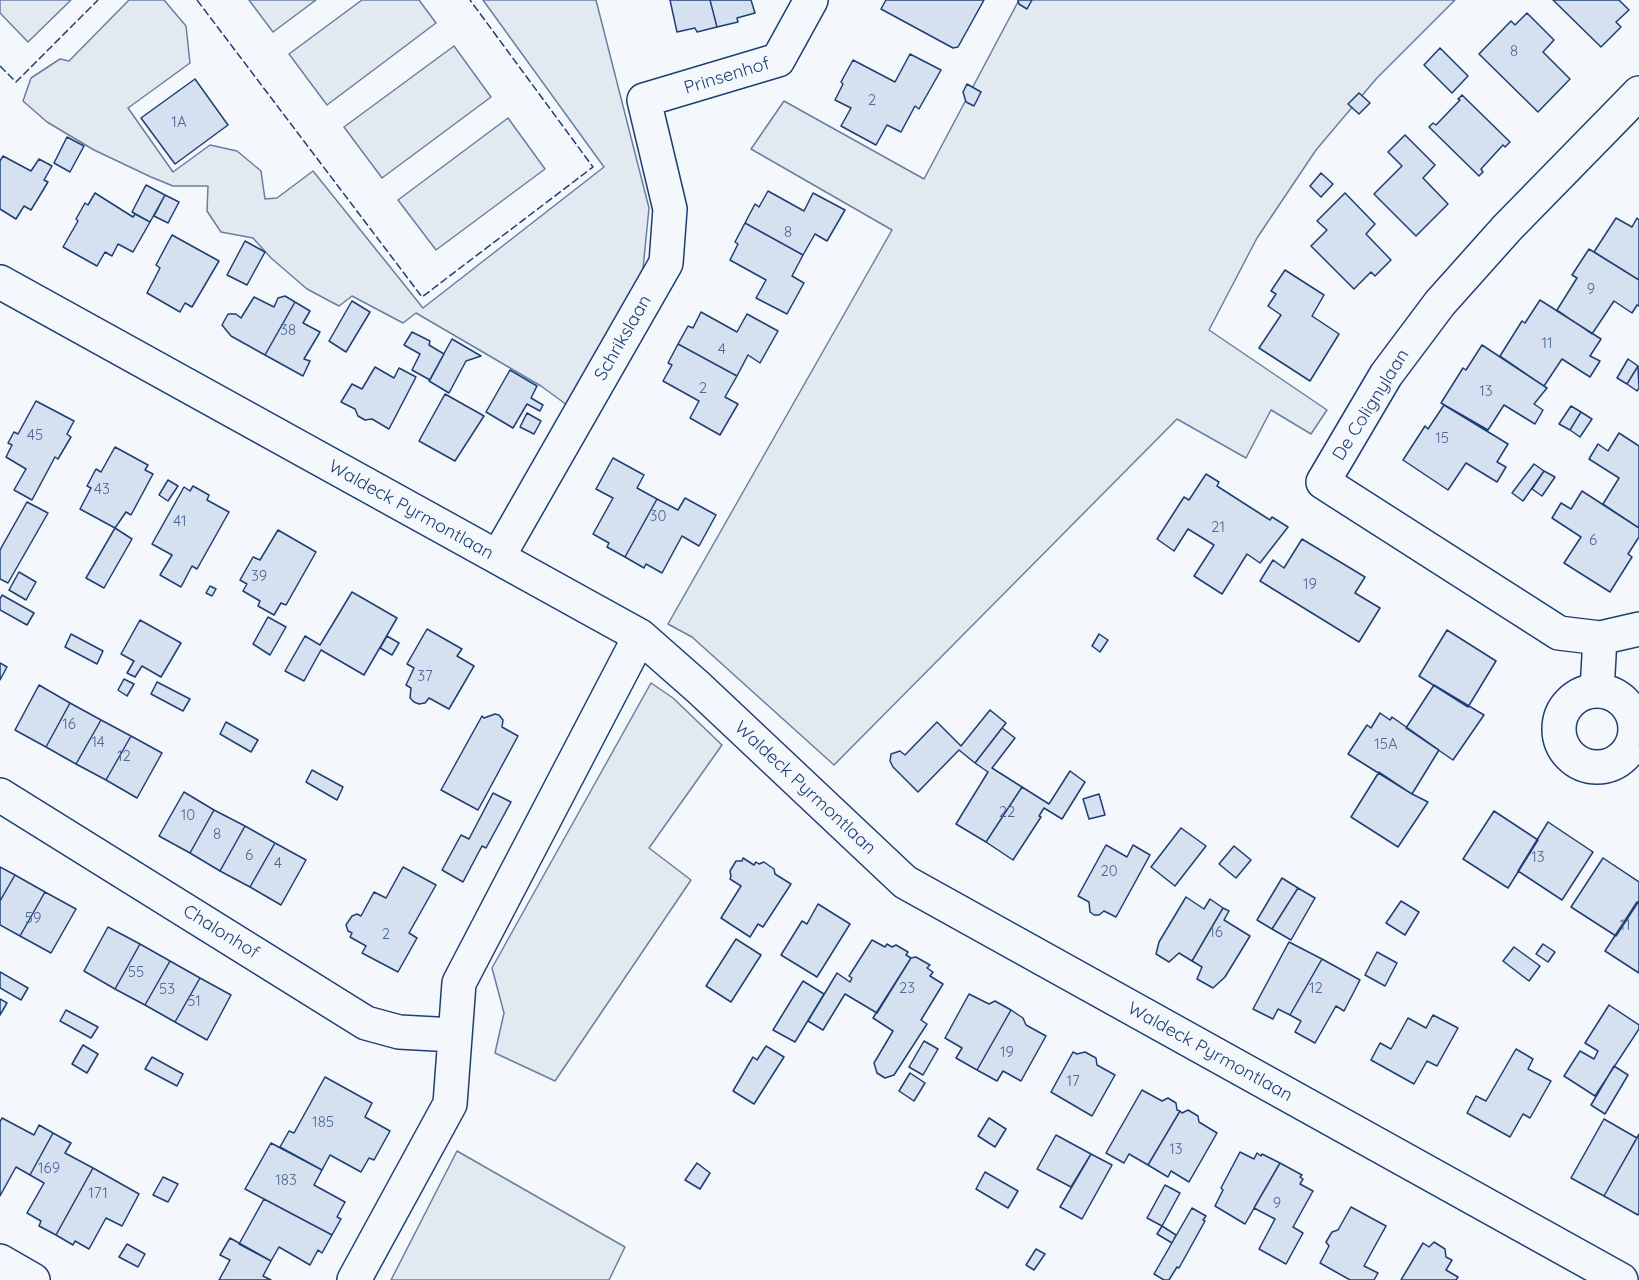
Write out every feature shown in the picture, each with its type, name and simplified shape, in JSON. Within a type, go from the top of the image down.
[{"type":"street","name":"Prinsenhof","points":[[644,100],[778,60],[811,0]]},
{"type":"street","name":"De Colignylaan","points":[[1600,638],[1559,633],[1323,482],[1386,375],[1440,303],[1507,228],[1639,93]]},
{"type":"street","name":"Schrikslaan","points":[[498,557],[666,263],[670,209],[644,100]]},
{"type":"street","name":"Waldeck Pyrmontlaan","points":[[3,290],[640,636],[699,688],[905,882],[1621,1280]]},
{"type":"street","points":[[1598,691],[1600,638],[1639,629]]},
{"type":"street","points":[[354,1280],[450,1104],[459,983],[640,636]]},
{"type":"street","name":"Chalonhof","points":[[0,795],[366,1023],[399,1032],[454,1035]]},
{"type":"street","points":[[0,1262],[33,1280]]},
{"type":"shaded area","points":[[0,0],[71,0],[28,42],[0,13]]},
{"type":"shaded area","points":[[129,0],[164,0],[186,26],[190,63],[128,108],[173,172],[210,145],[237,151],[261,171],[265,199],[277,198],[313,171],[423,308],[604,167],[483,0],[596,0],[649,208],[643,269],[571,408],[541,386],[416,313],[403,323],[352,296],[339,306],[307,289],[271,258],[253,238],[221,232],[207,211],[208,186],[173,186],[151,177],[94,150],[47,122],[23,101],[31,78],[60,59],[69,61]]},
{"type":"shaded area","points":[[249,0],[316,0],[273,32]]},
{"type":"shaded area","points":[[362,0],[419,0],[436,23],[327,105],[289,54]]},
{"type":"shaded area","points":[[1019,0],[1455,0],[1376,79],[1316,150],[1257,238],[1209,330],[1327,410],[1311,434],[1271,410],[1246,458],[1177,419],[834,765],[692,637],[668,624],[892,230],[751,149],[784,101],[924,179]]},
{"type":"shaded area","points":[[454,46],[491,97],[382,178],[344,127]]},
{"type":"shaded area","points":[[508,118],[545,169],[436,250],[398,200]]},
{"type":"shaded area","points":[[651,683],[673,698],[722,745],[649,848],[691,880],[555,1081],[495,1053],[504,1013],[492,968]]},
{"type":"shaded area","points":[[457,1151],[625,1247],[609,1280],[391,1280]]},
{"type":"building","points":[[670,0],[710,0],[717,27],[697,32],[695,28],[677,32]]},
{"type":"building","points":[[710,0],[751,0],[755,13],[737,18],[738,22],[717,27]]},
{"type":"building","points":[[886,0],[984,0],[958,47],[953,48],[881,9]]},
{"type":"building","points":[[1018,0],[1032,0],[1027,9],[1019,4]]},
{"type":"building","points":[[1553,0],[1619,0],[1629,10],[1616,22],[1621,27],[1601,47]]},
{"type":"building","points":[[1527,13],[1554,40],[1543,52],[1570,79],[1538,112],[1479,54],[1511,21],[1515,25]]},
{"type":"building","points":[[1440,48],[1468,76],[1452,93],[1424,65]]},
{"type":"building","points":[[910,54],[941,70],[919,109],[915,106],[901,132],[887,125],[876,145],[841,126],[851,108],[835,100],[843,84],[841,82],[853,60],[895,82]]},
{"type":"building","points":[[195,79],[228,125],[175,164],[141,118]]},
{"type":"building","points":[[967,84],[981,92],[974,106],[966,102],[963,92]]},
{"type":"building","points":[[1359,93],[1370,103],[1359,114],[1348,104]]},
{"type":"building","points":[[1462,95],[1510,142],[1505,147],[1503,145],[1481,169],[1483,172],[1479,176],[1429,127],[1433,123],[1436,125]]},
{"type":"building","points":[[1405,135],[1435,165],[1423,178],[1448,204],[1416,236],[1374,194],[1402,166],[1388,152]]},
{"type":"building","points":[[67,137],[84,146],[70,172],[54,163]]},
{"type":"building","points":[[3,156],[31,171],[39,159],[52,166],[44,180],[48,182],[31,210],[24,206],[16,219],[0,209],[0,161]]},
{"type":"building","points":[[1321,173],[1333,184],[1321,197],[1310,186]]},
{"type":"building","points":[[146,185],[165,195],[150,222],[132,212]]},
{"type":"building","points":[[768,191],[804,211],[813,193],[845,210],[827,241],[815,234],[803,255],[745,223],[755,204],[759,207]]},
{"type":"building","points":[[95,193],[133,217],[135,214],[150,222],[133,252],[118,244],[112,256],[105,252],[97,266],[63,247],[85,203],[88,205]]},
{"type":"building","points":[[1345,193],[1375,224],[1366,234],[1391,260],[1375,276],[1371,272],[1354,289],[1311,246],[1327,230],[1317,221]]},
{"type":"building","points":[[165,195],[179,202],[168,223],[154,216]]},
{"type":"building","points":[[1616,218],[1632,227],[1637,218],[1639,220],[1639,280],[1594,252]]},
{"type":"building","points":[[745,223],[803,255],[792,276],[804,283],[787,314],[756,298],[766,280],[730,260],[738,244],[735,242]]},
{"type":"building","points":[[172,235],[219,261],[192,307],[185,303],[180,312],[147,293],[160,268],[156,265]]},
{"type":"building","points":[[245,241],[265,252],[247,285],[227,275]]},
{"type":"building","points":[[1589,249],[1639,280],[1639,306],[1637,305],[1632,313],[1614,301],[1592,334],[1557,310],[1577,278],[1572,275]]},
{"type":"building","points":[[1285,270],[1324,295],[1312,316],[1339,334],[1310,381],[1259,348],[1281,315],[1268,306],[1276,294],[1271,291]]},
{"type":"building","points":[[285,296],[295,302],[265,355],[231,336],[222,325],[228,314],[236,314],[241,318],[254,297],[274,307],[278,298]]},
{"type":"building","points":[[1540,300],[1601,339],[1590,356],[1600,361],[1590,377],[1562,359],[1544,386],[1500,356],[1522,321],[1525,323]]},
{"type":"building","points":[[352,301],[370,312],[346,352],[329,341]]},
{"type":"building","points":[[295,302],[310,311],[303,323],[320,332],[304,359],[310,361],[303,376],[265,355]]},
{"type":"building","points":[[701,312],[737,332],[747,314],[778,331],[760,363],[748,355],[737,376],[678,344],[688,326],[693,328]]},
{"type":"building","points":[[412,332],[430,341],[429,345],[444,354],[430,380],[412,370],[420,354],[404,345]]},
{"type":"building","points":[[452,339],[481,356],[466,361],[449,393],[429,381]]},
{"type":"building","points":[[678,344],[737,376],[725,397],[738,404],[720,435],[690,418],[699,401],[663,381],[672,365],[668,363]]},
{"type":"building","points":[[1482,345],[1547,388],[1534,404],[1543,410],[1535,424],[1504,405],[1488,430],[1441,403],[1463,368],[1466,370]]},
{"type":"building","points":[[1628,359],[1638,366],[1627,384],[1617,378]]},
{"type":"building","points":[[1638,366],[1639,388],[1637,391],[1627,384]]},
{"type":"building","points":[[375,367],[394,378],[399,368],[416,377],[389,429],[372,419],[365,420],[358,416],[355,409],[341,402],[352,384],[362,389]]},
{"type":"building","points":[[510,370],[537,386],[531,398],[543,405],[540,411],[527,404],[513,428],[486,412]]},
{"type":"building","points":[[445,394],[484,416],[455,461],[419,441]]},
{"type":"building","points":[[36,401],[74,421],[67,434],[71,437],[58,459],[55,457],[32,500],[14,490],[26,469],[6,457],[12,445],[8,443],[14,432],[18,434]]},
{"type":"building","points":[[1444,405],[1508,444],[1497,462],[1506,467],[1497,482],[1466,463],[1448,490],[1403,460],[1425,426],[1428,429]]},
{"type":"building","points":[[1571,406],[1581,412],[1570,430],[1559,424]]},
{"type":"building","points":[[1581,412],[1592,419],[1580,437],[1570,430]]},
{"type":"building","points":[[527,413],[541,421],[534,434],[520,427]]},
{"type":"building","points":[[1619,433],[1639,446],[1639,528],[1603,504],[1619,478],[1589,459],[1598,444],[1608,451]]},
{"type":"building","points":[[115,447],[148,465],[145,470],[153,474],[131,515],[126,512],[115,528],[80,509],[91,488],[87,486],[96,469],[101,472]]},
{"type":"building","points":[[613,458],[644,475],[637,488],[657,499],[625,557],[607,547],[609,543],[593,534],[613,498],[596,489]]},
{"type":"building","points":[[1534,464],[1544,471],[1523,501],[1512,493]]},
{"type":"building","points":[[1544,471],[1555,477],[1542,496],[1532,489]]},
{"type":"building","points":[[1206,474],[1219,482],[1217,486],[1270,520],[1272,517],[1288,527],[1260,563],[1247,554],[1222,594],[1194,576],[1214,545],[1188,529],[1174,551],[1157,539],[1184,497],[1189,500]]},
{"type":"building","points":[[168,480],[178,486],[168,501],[159,495]]},
{"type":"building","points":[[193,486],[209,495],[207,500],[229,512],[197,569],[192,566],[181,587],[160,575],[172,555],[152,544],[184,487],[190,491]]},
{"type":"building","points":[[1582,491],[1639,528],[1639,537],[1628,554],[1632,557],[1610,592],[1564,563],[1581,537],[1552,518],[1561,503],[1571,509]]},
{"type":"building","points":[[685,498],[716,515],[699,546],[682,536],[662,573],[646,564],[644,568],[625,557],[657,499],[678,510]]},
{"type":"building","points":[[27,502],[48,513],[8,583],[0,579],[0,550]]},
{"type":"building","points":[[115,528],[132,539],[104,588],[86,578]]},
{"type":"building","points":[[278,530],[316,552],[286,605],[281,603],[274,615],[258,606],[260,601],[243,591],[247,584],[240,580],[253,557],[260,560]]},
{"type":"building","points":[[1302,539],[1365,577],[1355,593],[1380,608],[1359,642],[1260,581],[1273,560],[1284,568]]},
{"type":"building","points":[[19,572],[36,582],[26,600],[9,590]]},
{"type":"building","points":[[210,586],[216,589],[212,596],[206,593]]},
{"type":"building","points":[[352,592],[397,618],[364,675],[321,650],[304,681],[285,671],[305,636],[320,645]]},
{"type":"building","points":[[2,595],[34,613],[27,625],[0,610]]},
{"type":"building","points":[[268,617],[286,627],[270,655],[253,644]]},
{"type":"building","points":[[140,620],[181,643],[161,677],[142,666],[135,677],[127,673],[134,661],[121,654]]},
{"type":"building","points":[[427,629],[462,649],[457,656],[474,666],[449,709],[429,698],[425,703],[414,702],[410,698],[411,688],[406,685],[414,668],[407,664]]},
{"type":"building","points":[[1447,630],[1496,661],[1468,707],[1419,676]]},
{"type":"building","points":[[71,634],[103,651],[97,664],[65,647]]},
{"type":"building","points":[[1099,634],[1108,640],[1100,652],[1092,646]]},
{"type":"building","points":[[387,636],[399,643],[392,655],[380,648]]},
{"type":"building","points":[[0,663],[7,667],[0,680]]},
{"type":"building","points":[[124,679],[134,684],[127,696],[118,690]]},
{"type":"building","points":[[157,682],[190,699],[183,711],[151,694]]},
{"type":"building","points":[[39,685],[70,703],[46,747],[15,730]]},
{"type":"building","points":[[1434,685],[1484,715],[1453,760],[1406,728]]},
{"type":"building","points":[[70,703],[101,720],[76,764],[46,747]]},
{"type":"building","points":[[990,710],[1006,723],[975,763],[959,750],[918,792],[893,767],[890,761],[891,754],[900,751],[905,755],[937,722],[961,746]]},
{"type":"building","points":[[1380,713],[1390,720],[1392,717],[1439,750],[1412,794],[1348,754],[1367,725],[1371,728]]},
{"type":"building","points":[[495,714],[503,720],[502,727],[518,736],[478,810],[441,790],[482,716],[484,718]]},
{"type":"building","points":[[101,720],[131,736],[106,780],[76,764]]},
{"type":"building","points":[[226,722],[258,740],[251,752],[220,734]]},
{"type":"building","points":[[1002,728],[1015,738],[992,768],[1022,787],[986,842],[956,824],[988,772],[975,763]]},
{"type":"building","points":[[131,736],[162,753],[137,798],[106,780]]},
{"type":"building","points":[[312,770],[343,787],[337,800],[306,782]]},
{"type":"building","points":[[1070,771],[1085,782],[1062,819],[1044,808],[1039,816],[1041,817],[1013,860],[986,842],[1022,787],[1049,804]]},
{"type":"building","points":[[1379,772],[1428,802],[1398,847],[1351,817]]},
{"type":"building","points":[[184,792],[214,810],[190,853],[159,836]]},
{"type":"building","points":[[493,793],[511,802],[486,848],[482,846],[463,882],[442,870],[461,835],[469,839]]},
{"type":"building","points":[[1099,794],[1105,815],[1089,819],[1083,799]]},
{"type":"building","points":[[214,810],[245,826],[220,871],[190,853]]},
{"type":"building","points":[[1494,811],[1538,840],[1508,888],[1463,859]]},
{"type":"building","points":[[1548,822],[1593,852],[1562,900],[1518,871]]},
{"type":"building","points":[[245,826],[275,843],[250,887],[220,871]]},
{"type":"building","points":[[1181,828],[1206,846],[1175,886],[1151,867]]},
{"type":"building","points":[[275,843],[306,860],[281,905],[250,887]]},
{"type":"building","points":[[1106,845],[1127,857],[1133,845],[1150,855],[1116,917],[1104,911],[1099,915],[1094,915],[1090,912],[1089,902],[1078,896]]},
{"type":"building","points":[[1234,846],[1251,860],[1236,878],[1219,864]]},
{"type":"building","points":[[743,858],[754,865],[756,862],[759,864],[764,862],[774,869],[775,874],[791,884],[763,927],[758,924],[750,937],[721,918],[741,886],[730,879],[730,871],[736,861],[742,861]]},
{"type":"building","points":[[1603,858],[1639,882],[1639,901],[1616,936],[1571,907]]},
{"type":"building","points":[[0,867],[15,875],[0,901]]},
{"type":"building","points":[[403,867],[436,885],[409,933],[417,938],[398,972],[362,953],[366,946],[350,937],[352,933],[348,931],[346,925],[352,916],[357,914],[361,916],[374,892],[386,898]]},
{"type":"building","points":[[15,875],[45,892],[20,936],[0,925],[0,901]]},
{"type":"building","points":[[1282,878],[1298,888],[1272,929],[1257,920]]},
{"type":"building","points":[[1298,888],[1315,898],[1291,940],[1272,929]]},
{"type":"building","points":[[45,892],[76,909],[51,953],[20,936]]},
{"type":"building","points":[[1186,897],[1204,909],[1210,899],[1223,908],[1192,961],[1179,953],[1169,962],[1156,954],[1159,942]]},
{"type":"building","points":[[1401,901],[1419,912],[1405,935],[1386,923]]},
{"type":"building","points":[[1637,902],[1639,903],[1639,973],[1605,951]]},
{"type":"building","points":[[818,904],[850,924],[817,977],[781,955],[802,921],[807,924]]},
{"type":"building","points":[[1223,908],[1229,911],[1224,920],[1250,936],[1225,977],[1213,988],[1197,979],[1202,967],[1192,961]]},
{"type":"building","points":[[108,927],[140,944],[115,989],[84,971]]},
{"type":"building","points":[[736,939],[761,955],[731,1002],[706,986]]},
{"type":"building","points":[[872,940],[885,947],[887,944],[892,947],[896,945],[908,952],[906,955],[911,958],[877,1013],[845,994],[823,1030],[808,1021],[837,973],[850,982],[852,978],[849,976]]},
{"type":"building","points":[[1289,942],[1322,959],[1290,1015],[1278,1009],[1273,1019],[1253,1009]]},
{"type":"building","points":[[140,944],[170,961],[145,1005],[115,989]]},
{"type":"building","points":[[1543,944],[1555,952],[1548,962],[1536,954]]},
{"type":"building","points":[[1514,947],[1540,966],[1529,981],[1503,961]]},
{"type":"building","points":[[1377,952],[1397,963],[1385,986],[1365,975]]},
{"type":"building","points":[[916,957],[930,965],[927,968],[933,972],[930,976],[943,984],[921,1020],[927,1024],[894,1075],[885,1078],[877,1073],[874,1063],[893,1031],[873,1018],[911,958]]},
{"type":"building","points":[[1322,959],[1360,980],[1344,1011],[1336,1006],[1315,1043],[1295,1032],[1301,1021],[1290,1015]]},
{"type":"building","points":[[170,961],[200,978],[175,1022],[145,1005]]},
{"type":"building","points":[[0,972],[28,988],[21,1000],[0,988]]},
{"type":"building","points":[[200,978],[231,995],[207,1040],[175,1022]]},
{"type":"building","points":[[803,981],[824,994],[795,1042],[773,1030]]},
{"type":"building","points":[[969,994],[989,1004],[995,1001],[1011,1010],[977,1070],[956,1058],[962,1048],[945,1038]]},
{"type":"building","points":[[0,999],[7,1003],[0,1015]]},
{"type":"building","points":[[1609,1005],[1639,1025],[1639,1029],[1595,1096],[1564,1076],[1580,1051],[1594,1059],[1598,1051],[1585,1043]]},
{"type":"building","points":[[66,1010],[98,1027],[91,1038],[60,1021]]},
{"type":"building","points":[[1011,1010],[1023,1018],[1026,1025],[1046,1036],[1021,1081],[1003,1071],[997,1081],[977,1070]]},
{"type":"building","points":[[1433,1015],[1458,1028],[1437,1066],[1427,1061],[1414,1084],[1371,1060],[1380,1043],[1391,1049],[1408,1018],[1426,1028]]},
{"type":"building","points":[[924,1041],[938,1049],[923,1075],[909,1067]]},
{"type":"building","points":[[83,1045],[98,1054],[87,1073],[72,1064]]},
{"type":"building","points":[[766,1046],[784,1057],[754,1104],[733,1091],[753,1057],[757,1060]]},
{"type":"building","points":[[1516,1049],[1533,1059],[1528,1069],[1551,1081],[1530,1118],[1523,1114],[1510,1137],[1467,1113],[1476,1096],[1486,1101]]},
{"type":"building","points":[[1073,1052],[1077,1054],[1085,1052],[1096,1058],[1097,1065],[1115,1075],[1092,1116],[1051,1092]]},
{"type":"building","points":[[152,1057],[183,1074],[177,1086],[145,1069]]},
{"type":"building","points":[[1614,1066],[1628,1075],[1605,1114],[1591,1105]]},
{"type":"building","points":[[910,1073],[925,1083],[914,1101],[899,1091]]},
{"type":"building","points":[[325,1077],[372,1103],[365,1117],[390,1131],[374,1160],[369,1158],[361,1172],[330,1155],[322,1170],[280,1147],[289,1131],[294,1133]]},
{"type":"building","points":[[1142,1090],[1162,1101],[1168,1098],[1176,1103],[1177,1110],[1180,1111],[1148,1165],[1129,1154],[1124,1163],[1106,1153]]},
{"type":"building","points":[[1188,1110],[1198,1116],[1199,1122],[1217,1133],[1189,1182],[1171,1171],[1168,1177],[1148,1165],[1180,1111],[1182,1113]]},
{"type":"building","points":[[2,1118],[34,1135],[39,1125],[53,1133],[30,1175],[16,1167],[0,1196],[0,1122]]},
{"type":"building","points":[[989,1118],[1006,1129],[995,1147],[978,1136]]},
{"type":"building","points":[[1604,1119],[1637,1138],[1604,1196],[1571,1178]]},
{"type":"building","points":[[53,1133],[71,1143],[65,1153],[93,1168],[56,1235],[39,1226],[41,1221],[27,1213],[44,1183],[30,1175]]},
{"type":"building","points":[[1639,1134],[1639,1213],[1638,1215],[1604,1196]]},
{"type":"building","points":[[1056,1135],[1091,1154],[1071,1187],[1037,1169]]},
{"type":"building","points":[[271,1143],[322,1170],[314,1185],[345,1202],[337,1217],[341,1219],[332,1235],[245,1189]]},
{"type":"building","points":[[1240,1152],[1254,1159],[1257,1153],[1261,1156],[1262,1154],[1280,1163],[1245,1224],[1215,1206],[1223,1190],[1221,1188]]},
{"type":"building","points":[[1091,1154],[1112,1165],[1082,1219],[1060,1207]]},
{"type":"building","points":[[697,1163],[710,1173],[700,1189],[685,1180]]},
{"type":"building","points":[[1280,1163],[1302,1175],[1300,1177],[1303,1179],[1300,1184],[1313,1191],[1293,1227],[1303,1233],[1286,1264],[1259,1249],[1275,1219],[1254,1208]]},
{"type":"building","points":[[93,1168],[139,1194],[122,1226],[106,1218],[89,1249],[75,1241],[73,1245],[56,1235]]},
{"type":"building","points":[[985,1172],[1018,1191],[1008,1208],[976,1189]]},
{"type":"building","points":[[163,1177],[178,1184],[168,1202],[153,1195]]},
{"type":"building","points":[[1165,1185],[1180,1193],[1162,1226],[1147,1218]]},
{"type":"building","points":[[264,1199],[332,1235],[322,1253],[318,1250],[310,1265],[279,1247],[271,1261],[239,1244]]},
{"type":"building","points":[[1351,1207],[1386,1226],[1364,1266],[1378,1273],[1374,1280],[1350,1280],[1320,1263],[1329,1246],[1326,1242],[1332,1232],[1338,1230]]},
{"type":"building","points":[[1192,1208],[1206,1216],[1203,1220],[1205,1221],[1179,1268],[1177,1267],[1169,1280],[1164,1280],[1154,1274]]},
{"type":"building","points":[[1162,1226],[1176,1235],[1172,1243],[1157,1234]]},
{"type":"building","points":[[230,1238],[271,1261],[263,1276],[271,1280],[219,1280],[230,1260],[220,1255]]},
{"type":"building","points":[[1434,1242],[1445,1249],[1446,1257],[1452,1260],[1446,1270],[1458,1277],[1456,1280],[1401,1280],[1423,1243],[1429,1247]]},
{"type":"building","points":[[127,1244],[145,1254],[138,1267],[119,1257]]},
{"type":"building","points":[[1036,1249],[1045,1254],[1034,1270],[1026,1265]]},
{"type":"fence","points":[[0,66],[16,82],[98,0]]},
{"type":"fence","points":[[197,0],[422,297],[593,167],[470,0]]}]
